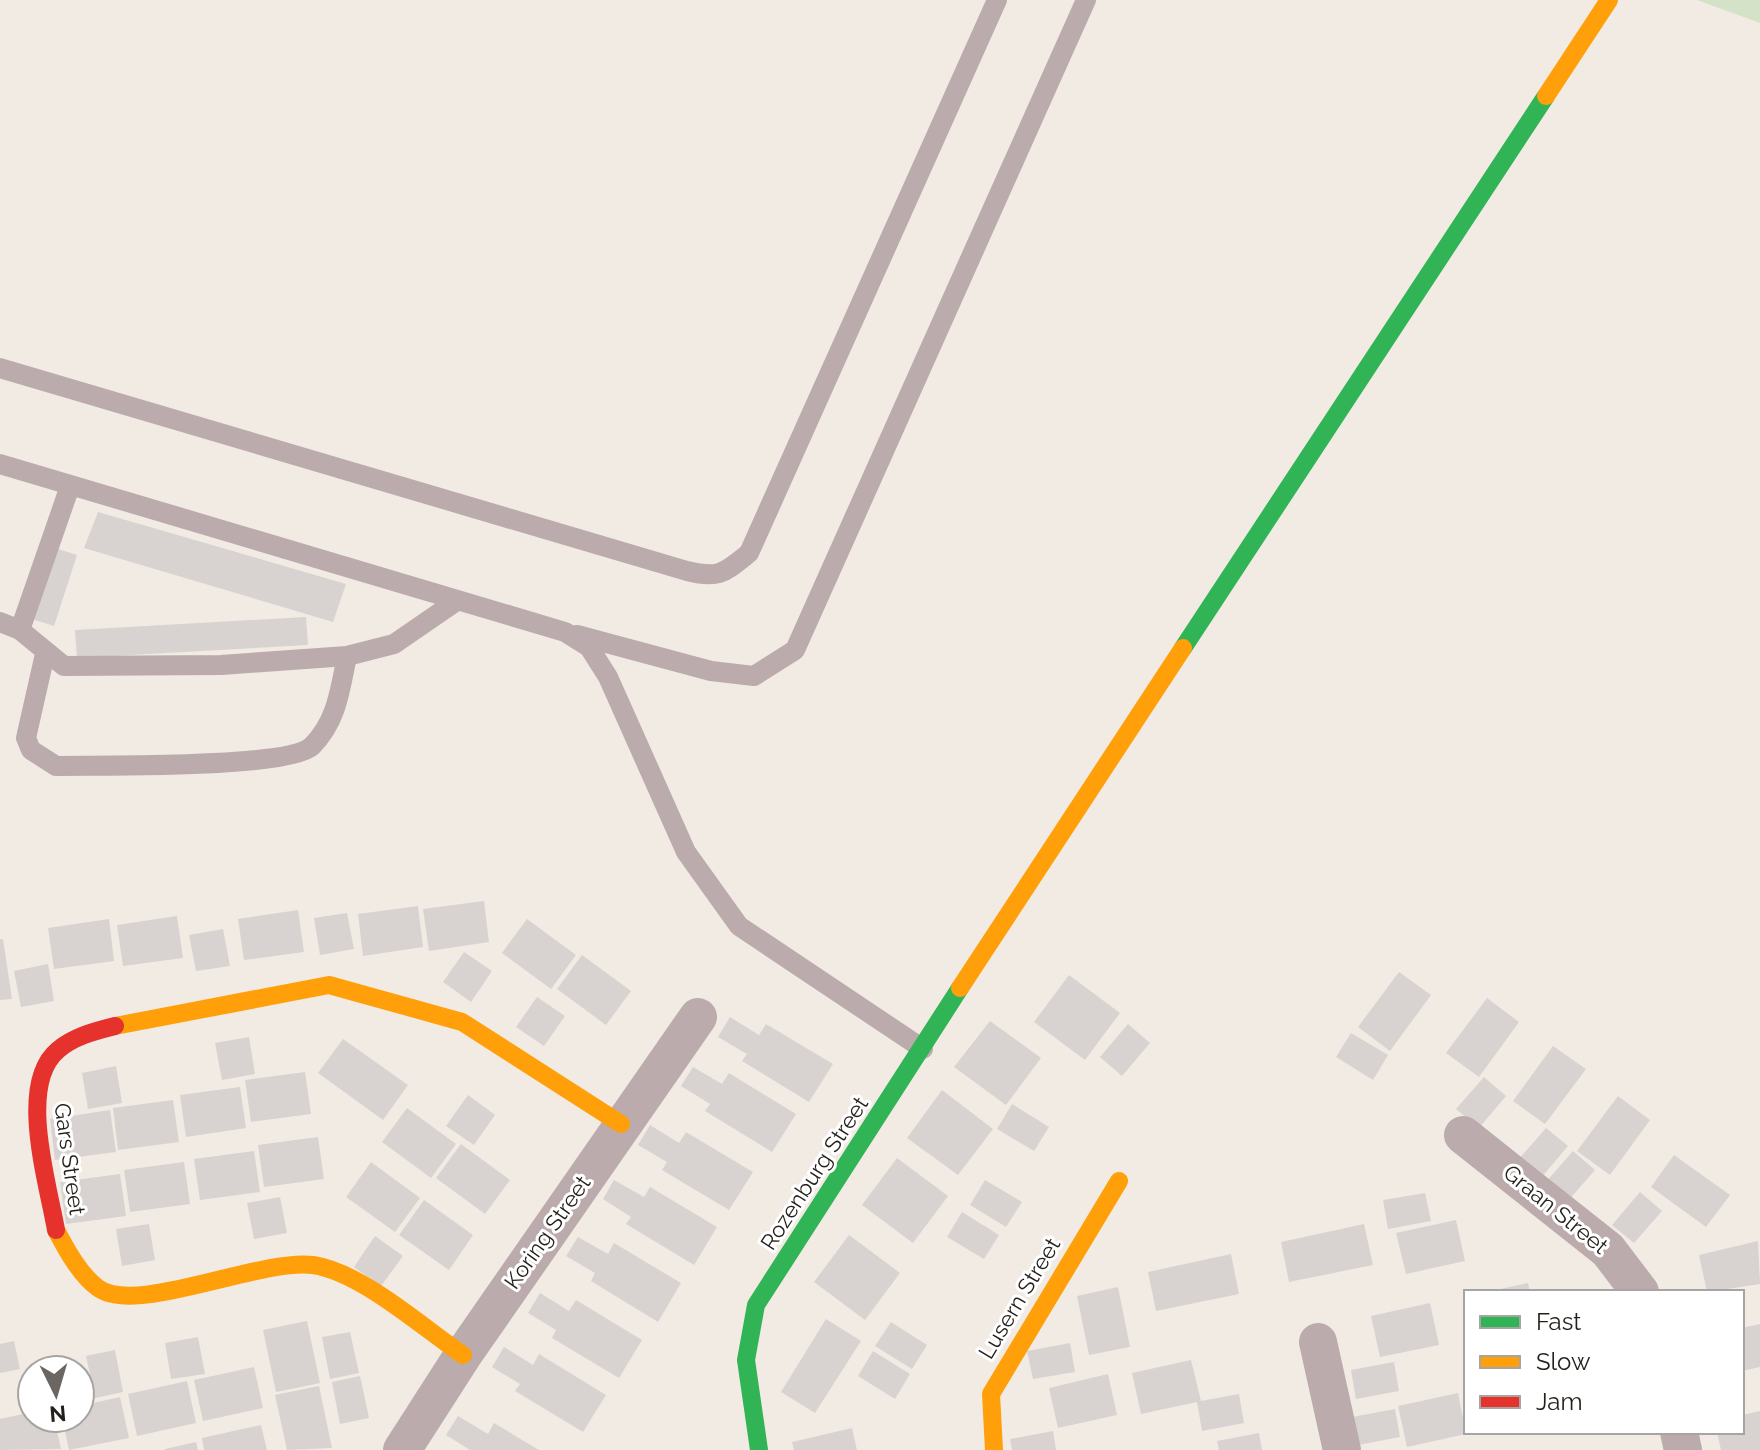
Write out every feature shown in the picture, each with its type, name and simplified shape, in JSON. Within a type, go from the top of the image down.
[{"type":"street","name":"Rozenburg Street","points":[[759,1450],[745,1384],[745,1338],[756,1305],[990,941],[1609,0]]},
{"type":"street","name":"Gars Street","points":[[463,1355],[350,1277],[313,1265],[278,1266],[137,1297],[100,1290],[78,1266],[56,1231],[36,1105],[40,1075],[57,1050],[90,1032],[227,1002],[329,985],[462,1022],[621,1124]]},
{"type":"street","name":"Koring Street","points":[[402,1450],[463,1355],[698,1017]]},
{"type":"street","name":"Graan Street","points":[[1463,1135],[1608,1250],[1638,1290]]},
{"type":"street","name":"Lusern Street","points":[[994,1450],[991,1394],[1119,1181]]},
{"type":"street","points":[[1318,1342],[1342,1450]]},
{"type":"lane","points":[[0,368],[710,577],[749,553],[997,0]]},
{"type":"lane","points":[[0,464],[565,632],[711,671],[754,676],[795,650],[1086,0]]},
{"type":"lane","points":[[20,630],[70,486]]},
{"type":"lane","points":[[0,622],[20,630],[45,654],[64,666],[221,665],[347,656],[394,644],[458,600]]},
{"type":"lane","points":[[565,632],[589,647],[608,677],[686,852],[739,926],[923,1049]]},
{"type":"lane","points":[[45,654],[26,738],[31,750],[56,766],[265,760],[309,749],[333,721],[347,656]]},
{"type":"green space","points":[[1697,0],[1760,0],[1760,23]]},
{"type":"building","points":[[98,512],[346,584],[333,622],[84,548]]},
{"type":"building","points":[[55,548],[77,555],[54,626],[32,619]]},
{"type":"building","points":[[306,617],[308,645],[77,658],[75,630]]},
{"type":"building","points":[[484,901],[489,942],[429,951],[423,909]]},
{"type":"building","points":[[418,906],[423,947],[363,956],[358,914]]},
{"type":"building","points":[[298,910],[304,952],[244,960],[238,919]]},
{"type":"building","points":[[347,913],[354,949],[320,955],[314,918]]},
{"type":"building","points":[[177,916],[183,958],[123,966],[117,925]]},
{"type":"building","points":[[109,919],[114,961],[54,969],[48,928]]},
{"type":"building","points":[[527,919],[576,955],[551,989],[502,953]]},
{"type":"building","points":[[223,929],[230,966],[196,971],[189,935]]},
{"type":"building","points":[[0,939],[3,939],[12,999],[0,1000]]},
{"type":"building","points":[[464,952],[492,971],[471,1002],[443,982]]},
{"type":"building","points":[[582,955],[631,991],[606,1025],[557,989]]},
{"type":"building","points":[[48,964],[54,1001],[21,1007],[14,971]]},
{"type":"building","points":[[1399,972],[1431,995],[1390,1051],[1358,1027]]},
{"type":"building","points":[[1069,975],[1120,1013],[1085,1060],[1034,1022]]},
{"type":"building","points":[[537,997],[565,1016],[544,1046],[516,1027]]},
{"type":"building","points":[[1487,998],[1519,1022],[1479,1077],[1446,1053]]},
{"type":"building","points":[[730,1017],[759,1035],[766,1024],[833,1064],[809,1102],[742,1061],[747,1054],[718,1037]]},
{"type":"building","points":[[990,1021],[1041,1058],[1006,1105],[954,1067]]},
{"type":"building","points":[[1128,1024],[1150,1043],[1122,1076],[1100,1057]]},
{"type":"building","points":[[1351,1033],[1388,1055],[1373,1080],[1336,1057]]},
{"type":"building","points":[[249,1037],[255,1074],[222,1080],[215,1043]]},
{"type":"building","points":[[343,1039],[408,1085],[383,1120],[318,1073]]},
{"type":"building","points":[[1553,1046],[1586,1069],[1545,1124],[1513,1101]]},
{"type":"building","points":[[116,1066],[122,1103],[88,1109],[82,1073]]},
{"type":"building","points":[[693,1067],[722,1084],[729,1073],[796,1114],[772,1152],[705,1111],[710,1104],[681,1086]]},
{"type":"building","points":[[305,1072],[311,1114],[251,1122],[245,1080]]},
{"type":"building","points":[[1484,1077],[1506,1096],[1479,1128],[1456,1109]]},
{"type":"building","points":[[240,1087],[246,1128],[186,1137],[180,1095]]},
{"type":"building","points":[[942,1090],[993,1129],[958,1175],[907,1138]]},
{"type":"building","points":[[468,1095],[495,1115],[474,1145],[446,1126]]},
{"type":"building","points":[[1618,1096],[1650,1120],[1610,1175],[1577,1151]]},
{"type":"building","points":[[173,1100],[179,1142],[118,1150],[113,1108]]},
{"type":"building","points":[[1012,1104],[1049,1127],[1034,1151],[997,1129]]},
{"type":"building","points":[[407,1108],[456,1144],[431,1178],[382,1142]]},
{"type":"building","points":[[110,1110],[116,1152],[55,1160],[50,1119]]},
{"type":"building","points":[[650,1125],[679,1143],[686,1132],[753,1172],[729,1210],[662,1170],[667,1162],[638,1145]]},
{"type":"building","points":[[1546,1128],[1568,1146],[1540,1179],[1518,1160]]},
{"type":"building","points":[[318,1137],[324,1179],[264,1187],[258,1145]]},
{"type":"building","points":[[461,1144],[510,1180],[485,1214],[436,1178]]},
{"type":"building","points":[[254,1151],[260,1192],[200,1200],[194,1159]]},
{"type":"building","points":[[1573,1151],[1595,1170],[1567,1202],[1545,1183]]},
{"type":"building","points":[[1674,1155],[1730,1195],[1706,1227],[1651,1187]]},
{"type":"building","points":[[897,1158],[948,1196],[913,1243],[862,1205]]},
{"type":"building","points":[[184,1162],[190,1204],[130,1212],[124,1170]]},
{"type":"building","points":[[371,1162],[420,1198],[395,1232],[346,1197]]},
{"type":"building","points":[[120,1174],[126,1216],[66,1224],[60,1182]]},
{"type":"building","points":[[614,1180],[644,1197],[650,1187],[717,1227],[694,1265],[626,1224],[631,1217],[603,1199]]},
{"type":"building","points":[[985,1180],[1022,1202],[1006,1227],[970,1205]]},
{"type":"building","points":[[1640,1192],[1662,1211],[1634,1243],[1612,1225]]},
{"type":"building","points":[[1425,1193],[1431,1221],[1388,1229],[1383,1200]]},
{"type":"building","points":[[280,1197],[287,1233],[254,1239],[247,1203]]},
{"type":"building","points":[[424,1200],[473,1235],[449,1270],[399,1235]]},
{"type":"building","points":[[962,1212],[999,1235],[984,1259],[947,1237]]},
{"type":"building","points":[[1456,1220],[1465,1261],[1406,1274],[1396,1233]]},
{"type":"building","points":[[149,1224],[155,1260],[122,1266],[116,1229]]},
{"type":"building","points":[[1364,1224],[1373,1265],[1289,1282],[1281,1242]]},
{"type":"building","points":[[849,1235],[900,1273],[865,1320],[814,1282]]},
{"type":"building","points":[[375,1236],[403,1256],[381,1286],[354,1267]]},
{"type":"building","points":[[578,1237],[608,1254],[614,1243],[681,1283],[658,1322],[591,1281],[595,1273],[566,1256]]},
{"type":"building","points":[[1758,1241],[1760,1284],[1707,1290],[1699,1255]]},
{"type":"building","points":[[1231,1254],[1239,1294],[1156,1311],[1148,1272]]},
{"type":"building","points":[[1528,1283],[1530,1290],[1496,1290]]},
{"type":"building","points":[[1118,1287],[1130,1347],[1089,1355],[1077,1296]]},
{"type":"building","points":[[540,1293],[569,1311],[576,1300],[642,1340],[619,1378],[552,1338],[556,1330],[528,1313]]},
{"type":"building","points":[[1430,1303],[1439,1345],[1380,1357],[1371,1316]]},
{"type":"building","points":[[826,1319],[861,1341],[815,1413],[781,1392]]},
{"type":"building","points":[[307,1321],[320,1383],[276,1392],[263,1330]]},
{"type":"building","points":[[891,1322],[927,1345],[912,1369],[875,1346]]},
{"type":"building","points":[[1760,1324],[1760,1367],[1744,1371],[1744,1328]]},
{"type":"building","points":[[350,1332],[359,1373],[330,1379],[322,1337]]},
{"type":"building","points":[[198,1337],[205,1374],[171,1379],[165,1343]]},
{"type":"building","points":[[14,1341],[16,1370],[0,1373],[0,1344]]},
{"type":"building","points":[[1070,1343],[1075,1372],[1033,1379],[1027,1351]]},
{"type":"building","points":[[504,1347],[533,1365],[539,1354],[606,1395],[583,1432],[515,1391],[520,1384],[492,1367]]},
{"type":"building","points":[[115,1350],[123,1392],[96,1398],[96,1354]]},
{"type":"building","points":[[873,1351],[910,1374],[895,1399],[858,1376]]},
{"type":"building","points":[[1191,1360],[1201,1401],[1239,1394],[1244,1423],[1202,1431],[1197,1402],[1141,1414],[1132,1373]]},
{"type":"building","points":[[1394,1362],[1399,1391],[1356,1399],[1351,1370]]},
{"type":"building","points":[[254,1367],[263,1408],[203,1421],[194,1380]]},
{"type":"building","points":[[1108,1374],[1117,1415],[1058,1428],[1049,1388]]},
{"type":"building","points":[[360,1376],[369,1418],[340,1424],[332,1382]]},
{"type":"building","points":[[187,1381],[196,1423],[137,1436],[128,1394]]},
{"type":"building","points":[[319,1386],[332,1448],[287,1450],[275,1395]]},
{"type":"building","points":[[1458,1393],[1466,1434],[1407,1447],[1398,1406]]},
{"type":"building","points":[[120,1397],[129,1438],[69,1450],[66,1434],[96,1434],[96,1402]]},
{"type":"building","points":[[1395,1409],[1400,1437],[1358,1445],[1352,1417]]},
{"type":"building","points":[[1760,1411],[1760,1450],[1721,1450],[1717,1434],[1744,1434],[1744,1415]]},
{"type":"building","points":[[16,1416],[16,1434],[58,1434],[61,1449],[0,1450],[0,1419]]},
{"type":"building","points":[[458,1416],[488,1434],[494,1423],[539,1450],[470,1450],[446,1435]]},
{"type":"building","points":[[261,1425],[267,1450],[204,1450],[202,1438]]},
{"type":"building","points":[[852,1428],[857,1450],[794,1450],[792,1442]]},
{"type":"building","points":[[1053,1431],[1056,1450],[1012,1450],[1010,1439]]},
{"type":"building","points":[[1259,1433],[1262,1450],[1219,1450],[1217,1441]]},
{"type":"building","points":[[196,1442],[198,1450],[165,1450],[165,1449]]},
{"type":"traffic: fast","points":[[1183,648],[1546,96]]},
{"type":"traffic: fast","points":[[759,1450],[746,1360],[756,1305],[960,988]]},
{"type":"traffic: slow","points":[[1546,96],[1609,0]]},
{"type":"traffic: slow","points":[[960,988],[1183,648]]},
{"type":"traffic: slow","points":[[115,1026],[329,985],[462,1022],[621,1124]]},
{"type":"traffic: slow","points":[[994,1450],[991,1394],[1119,1181]]},
{"type":"traffic: slow","points":[[56,1230],[85,1276],[98,1288],[116,1295],[169,1291],[262,1270],[313,1265],[332,1270],[371,1289],[463,1355]]},
{"type":"traffic: jam","points":[[56,1230],[42,1161],[37,1110],[39,1086],[46,1066],[64,1045],[115,1026]]}]
